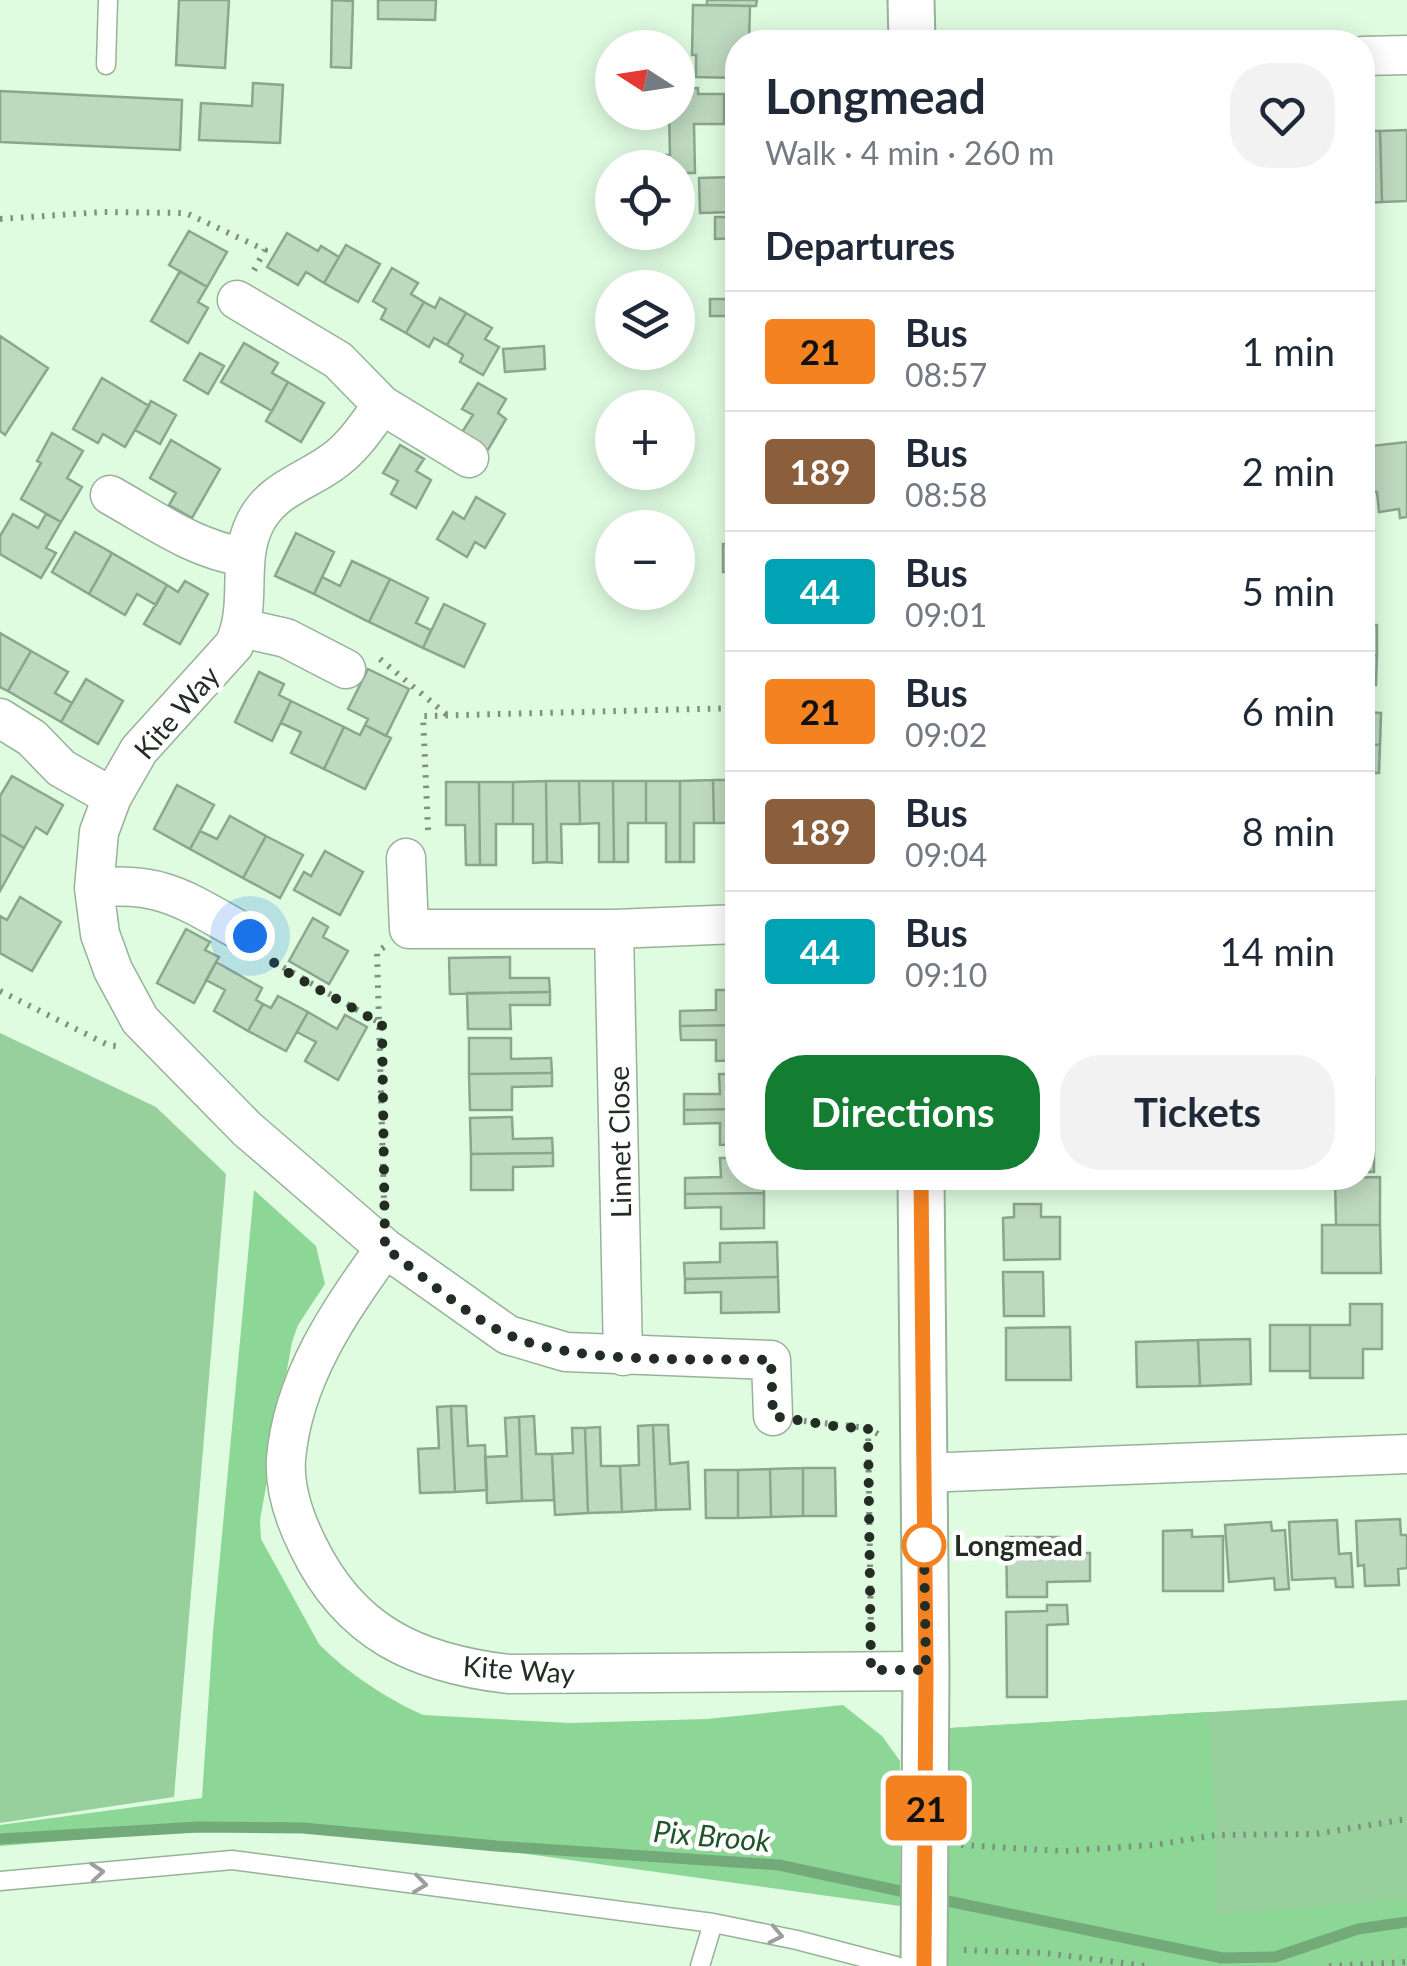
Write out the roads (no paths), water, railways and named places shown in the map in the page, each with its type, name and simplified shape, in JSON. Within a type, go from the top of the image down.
[{"type":"street","points":[[910,0],[911,30]]},
{"type":"street","points":[[1375,56],[1407,55]]},
{"type":"street","points":[[238,300],[338,360],[382,406],[469,458]]},
{"type":"street","points":[[346,669],[286,638],[242,628],[245,557],[254,523],[263,510],[286,487],[330,464],[349,448],[382,406]]},
{"type":"street","points":[[110,494],[195,543],[220,554],[245,557]]},
{"type":"street","name":"Kite Way","points":[[242,628],[218,666],[140,750],[112,797],[99,832],[94,888],[100,934],[113,970],[140,1020],[247,1129],[385,1248],[508,1335],[566,1352],[771,1360],[773,1416]]},
{"type":"street","points":[[0,718],[32,738],[60,768],[112,797]]},
{"type":"street","points":[[406,858],[409,930],[725,925]]},
{"type":"street","points":[[94,888],[129,884],[167,892],[250,936]]},
{"type":"street","name":"Linnet Close","points":[[614,929],[623,1356]]},
{"type":"street","points":[[917,1954],[925,1853],[926,1670],[921,1190]]},
{"type":"street","name":"Kite Way","points":[[385,1248],[342,1309],[311,1366],[296,1410],[286,1462],[288,1494],[318,1568],[374,1631],[406,1650],[460,1668],[508,1674],[926,1670]]},
{"type":"street","points":[[923,1473],[1407,1454]]},
{"type":"lane","points":[[106,65],[108,0]]},
{"type":"lane","points":[[0,1881],[232,1860],[917,1954]]},
{"type":"lane","points":[[700,1966],[713,1923]]},
{"type":"waterway","name":"Pix Brook","points":[[0,1839],[198,1827],[303,1828],[779,1865],[914,1894]]},
{"type":"waterway","name":"Pix Brook","points":[[933,1898],[1222,1958],[1275,1957],[1358,1929],[1407,1922]]},
{"type":"place","name":"Longmead","points":[[924,1545]]}]
